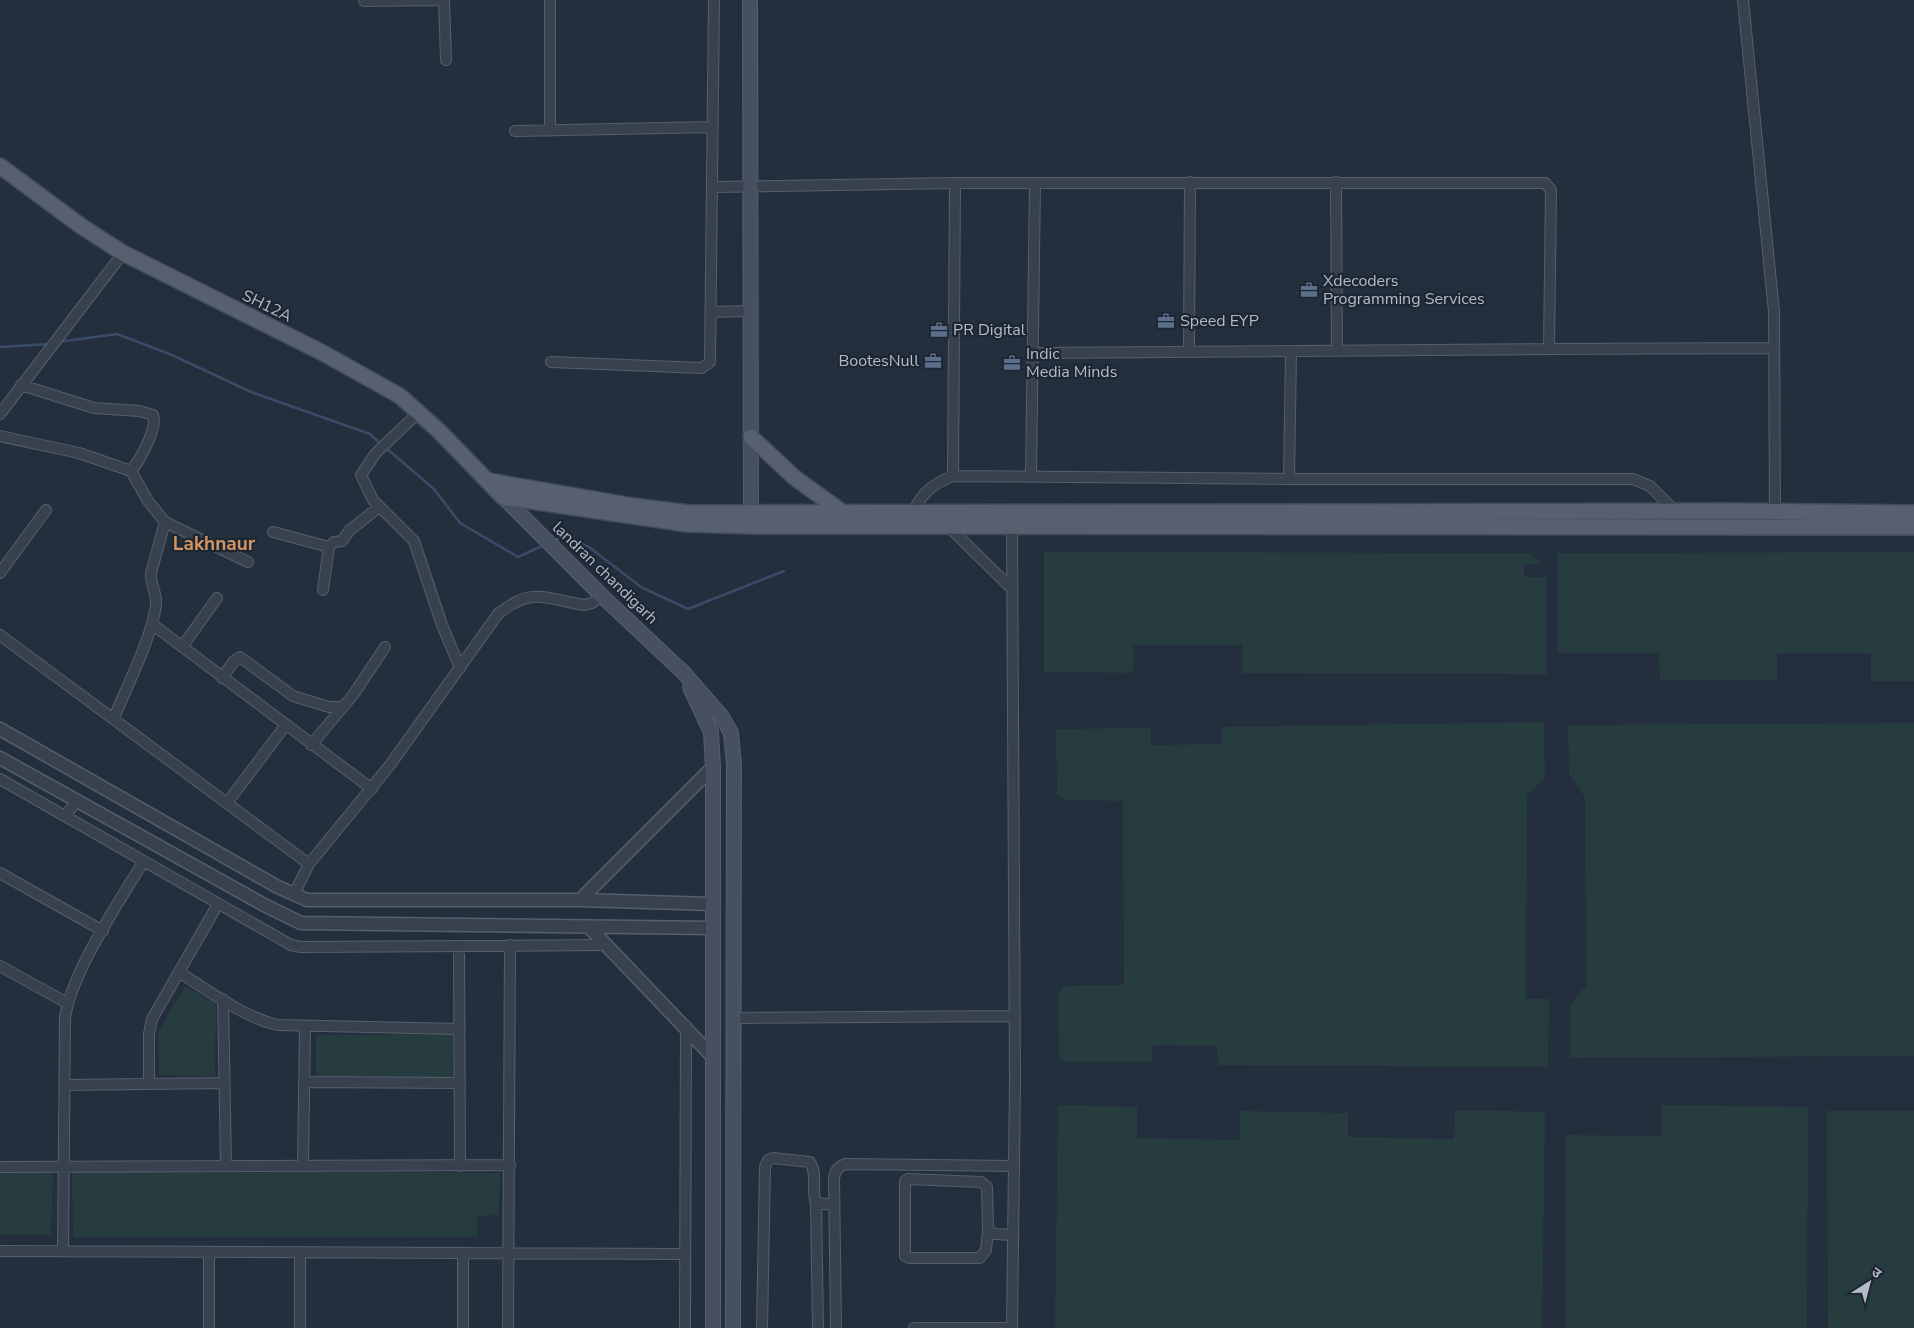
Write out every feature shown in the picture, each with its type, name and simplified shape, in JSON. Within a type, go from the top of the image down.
[{"type":"main road","points":[[750,0],[751,520]]},
{"type":"main road","name":"SH12A","points":[[0,166],[81,226],[123,253],[375,380],[400,396],[419,412],[503,497]]},
{"type":"main road","points":[[751,437],[795,478],[845,514]]},
{"type":"main road","points":[[488,481],[633,506],[751,520],[948,526],[1012,520],[1675,511],[1914,527]]},
{"type":"main road","points":[[503,497],[688,524],[845,514],[912,514],[1012,520],[1775,519],[1914,513]]},
{"type":"main road","name":"landran chandigarh","points":[[503,497],[602,596],[684,673],[722,717],[731,733],[734,764],[733,1328]]},
{"type":"main road","points":[[684,673],[711,732],[713,767],[713,1328]]},
{"type":"street","points":[[364,1],[442,0],[446,60]]},
{"type":"street","points":[[550,0],[550,130]]},
{"type":"street","points":[[551,362],[706,367],[711,357],[714,0]]},
{"type":"street","points":[[1742,0],[1774,312],[1775,519]]},
{"type":"street","points":[[515,131],[713,127]]},
{"type":"street","points":[[1189,352],[1190,182]]},
{"type":"street","points":[[1336,182],[1337,350]]},
{"type":"street","points":[[713,187],[750,188],[955,183],[1540,182],[1549,185],[1551,190],[1549,349]]},
{"type":"street","points":[[953,476],[955,183]]},
{"type":"street","points":[[1031,477],[1035,183]]},
{"type":"street","points":[[0,414],[20,385],[123,253]]},
{"type":"street","points":[[711,312],[750,311]]},
{"type":"street","points":[[1033,352],[1774,348]]},
{"type":"street","points":[[1289,479],[1291,352]]},
{"type":"street","points":[[20,385],[94,408],[139,411],[153,415],[154,420],[146,446],[131,471]]},
{"type":"street","points":[[419,412],[362,470],[361,475],[373,500],[414,541],[442,625],[460,668]]},
{"type":"street","points":[[0,436],[79,453],[131,471],[148,501],[165,522],[248,562]]},
{"type":"street","points":[[912,514],[926,491],[936,482],[953,476],[1289,479],[1633,479],[1650,486],[1675,511]]},
{"type":"street","points":[[323,590],[329,548],[334,542],[342,541],[350,530],[379,507]]},
{"type":"street","points":[[0,573],[46,510]]},
{"type":"street","points":[[914,1328],[1012,1328],[1015,1016],[1012,520]]},
{"type":"street","points":[[114,718],[152,624],[156,599],[151,573],[165,522]]},
{"type":"street","points":[[948,526],[1012,589]]},
{"type":"street","points":[[273,532],[329,548]]},
{"type":"street","points":[[294,894],[309,864],[372,789],[498,614],[519,600],[534,595],[584,605],[592,604],[602,596]]},
{"type":"street","points":[[182,647],[216,598]]},
{"type":"street","points":[[152,624],[285,726],[372,789]]},
{"type":"street","points":[[0,635],[309,864]]},
{"type":"street","points":[[311,745],[344,707],[385,646]]},
{"type":"street","points":[[222,678],[234,660],[240,657],[293,696],[329,707],[344,707]]},
{"type":"street","points":[[227,803],[285,726]]},
{"type":"street","points":[[0,730],[307,900],[336,902],[580,900],[713,904]]},
{"type":"street","points":[[0,758],[266,906],[301,923],[713,928]]},
{"type":"street","points":[[580,900],[713,767]]},
{"type":"street","points":[[0,779],[286,942],[301,947],[607,945]]},
{"type":"street","points":[[65,816],[77,801]]},
{"type":"street","points":[[63,1250],[64,1085],[67,1003],[72,988],[143,862]]},
{"type":"street","points":[[0,873],[103,931]]},
{"type":"street","points":[[149,1084],[150,1027],[218,904]]},
{"type":"street","points":[[589,927],[686,1026],[713,1057]]},
{"type":"street","points":[[508,1328],[510,945]]},
{"type":"street","points":[[459,946],[460,1166]]},
{"type":"street","points":[[0,966],[67,1003]]},
{"type":"street","points":[[179,972],[223,999],[270,1024],[305,1028],[460,1029]]},
{"type":"street","points":[[223,999],[226,1166]]},
{"type":"street","points":[[734,1018],[1015,1016]]},
{"type":"street","points":[[684,1328],[686,1026]]},
{"type":"street","points":[[303,1166],[305,1028]]},
{"type":"street","points":[[304,1082],[460,1083]]},
{"type":"street","points":[[64,1085],[224,1083]]},
{"type":"street","points":[[762,1328],[764,1167],[768,1160],[773,1158],[810,1162],[814,1167],[818,1328]]},
{"type":"street","points":[[836,1328],[834,1205],[835,1172],[840,1166],[846,1164],[1014,1166]]},
{"type":"street","points":[[0,1167],[510,1166]]},
{"type":"street","points":[[908,1179],[982,1182],[987,1187],[988,1230],[986,1250],[980,1258],[909,1258],[905,1256],[903,1253],[905,1181],[908,1179]]},
{"type":"street","points":[[816,1203],[834,1205]]},
{"type":"street","points":[[988,1230],[994,1234],[1013,1236]]},
{"type":"street","points":[[0,1251],[684,1254]]},
{"type":"street","points":[[209,1252],[209,1328]]},
{"type":"street","points":[[300,1252],[300,1328]]},
{"type":"street","points":[[462,1253],[463,1328]]},
{"type":"green space","points":[[1044,552],[1531,553],[1540,564],[1524,564],[1524,577],[1547,577],[1547,674],[1242,673],[1242,645],[1134,645],[1133,673],[1044,672]]},
{"type":"green space","points":[[1914,552],[1914,681],[1871,681],[1871,653],[1777,653],[1777,680],[1660,680],[1659,653],[1558,653],[1557,553]]},
{"type":"green space","points":[[1544,722],[1545,778],[1527,795],[1526,999],[1549,999],[1548,1067],[1218,1065],[1217,1046],[1153,1045],[1152,1062],[1065,1062],[1059,1057],[1058,995],[1063,986],[1124,985],[1123,801],[1065,800],[1057,793],[1056,729],[1151,728],[1151,745],[1221,744],[1221,727]]},
{"type":"green space","points":[[1914,723],[1914,1056],[1570,1058],[1570,1005],[1586,986],[1585,797],[1569,774],[1568,725]]},
{"type":"green space","points":[[185,986],[216,1004],[215,1076],[159,1075],[158,1032]]},
{"type":"green space","points":[[453,1034],[453,1078],[316,1077],[316,1035]]},
{"type":"green space","points":[[1058,1105],[1137,1107],[1137,1138],[1240,1140],[1240,1111],[1348,1113],[1348,1137],[1454,1139],[1455,1110],[1545,1112],[1542,1328],[1055,1328]]},
{"type":"green space","points":[[1661,1105],[1808,1107],[1807,1328],[1565,1328],[1566,1135],[1661,1136]]},
{"type":"green space","points":[[1827,1111],[1914,1111],[1914,1328],[1828,1328]]},
{"type":"green space","points":[[72,1169],[500,1173],[499,1215],[477,1216],[477,1237],[73,1237]]},
{"type":"green space","points":[[0,1173],[53,1173],[51,1235],[0,1235]]},
{"type":"waterway","points":[[58,342],[117,334],[172,355],[251,392],[370,434],[381,444]]},
{"type":"waterway","points":[[0,347],[50,344]]},
{"type":"waterway","points":[[386,448],[434,489],[460,523],[518,557],[544,545]]},
{"type":"waterway","points":[[553,541],[567,535],[589,547],[641,587],[688,609],[784,571]]},
{"type":"place","name":"Xdecoders Programming Services","points":[[1309,290]]},
{"type":"place","name":"Speed EYP","points":[[1166,321]]},
{"type":"place","name":"PR Digital","points":[[939,330]]},
{"type":"place","name":"BootesNull","points":[[933,361]]},
{"type":"place","name":"Indic Media Minds","points":[[1012,363]]},
{"type":"district","name":"Lakhnaur","points":[[214,544]]}]
